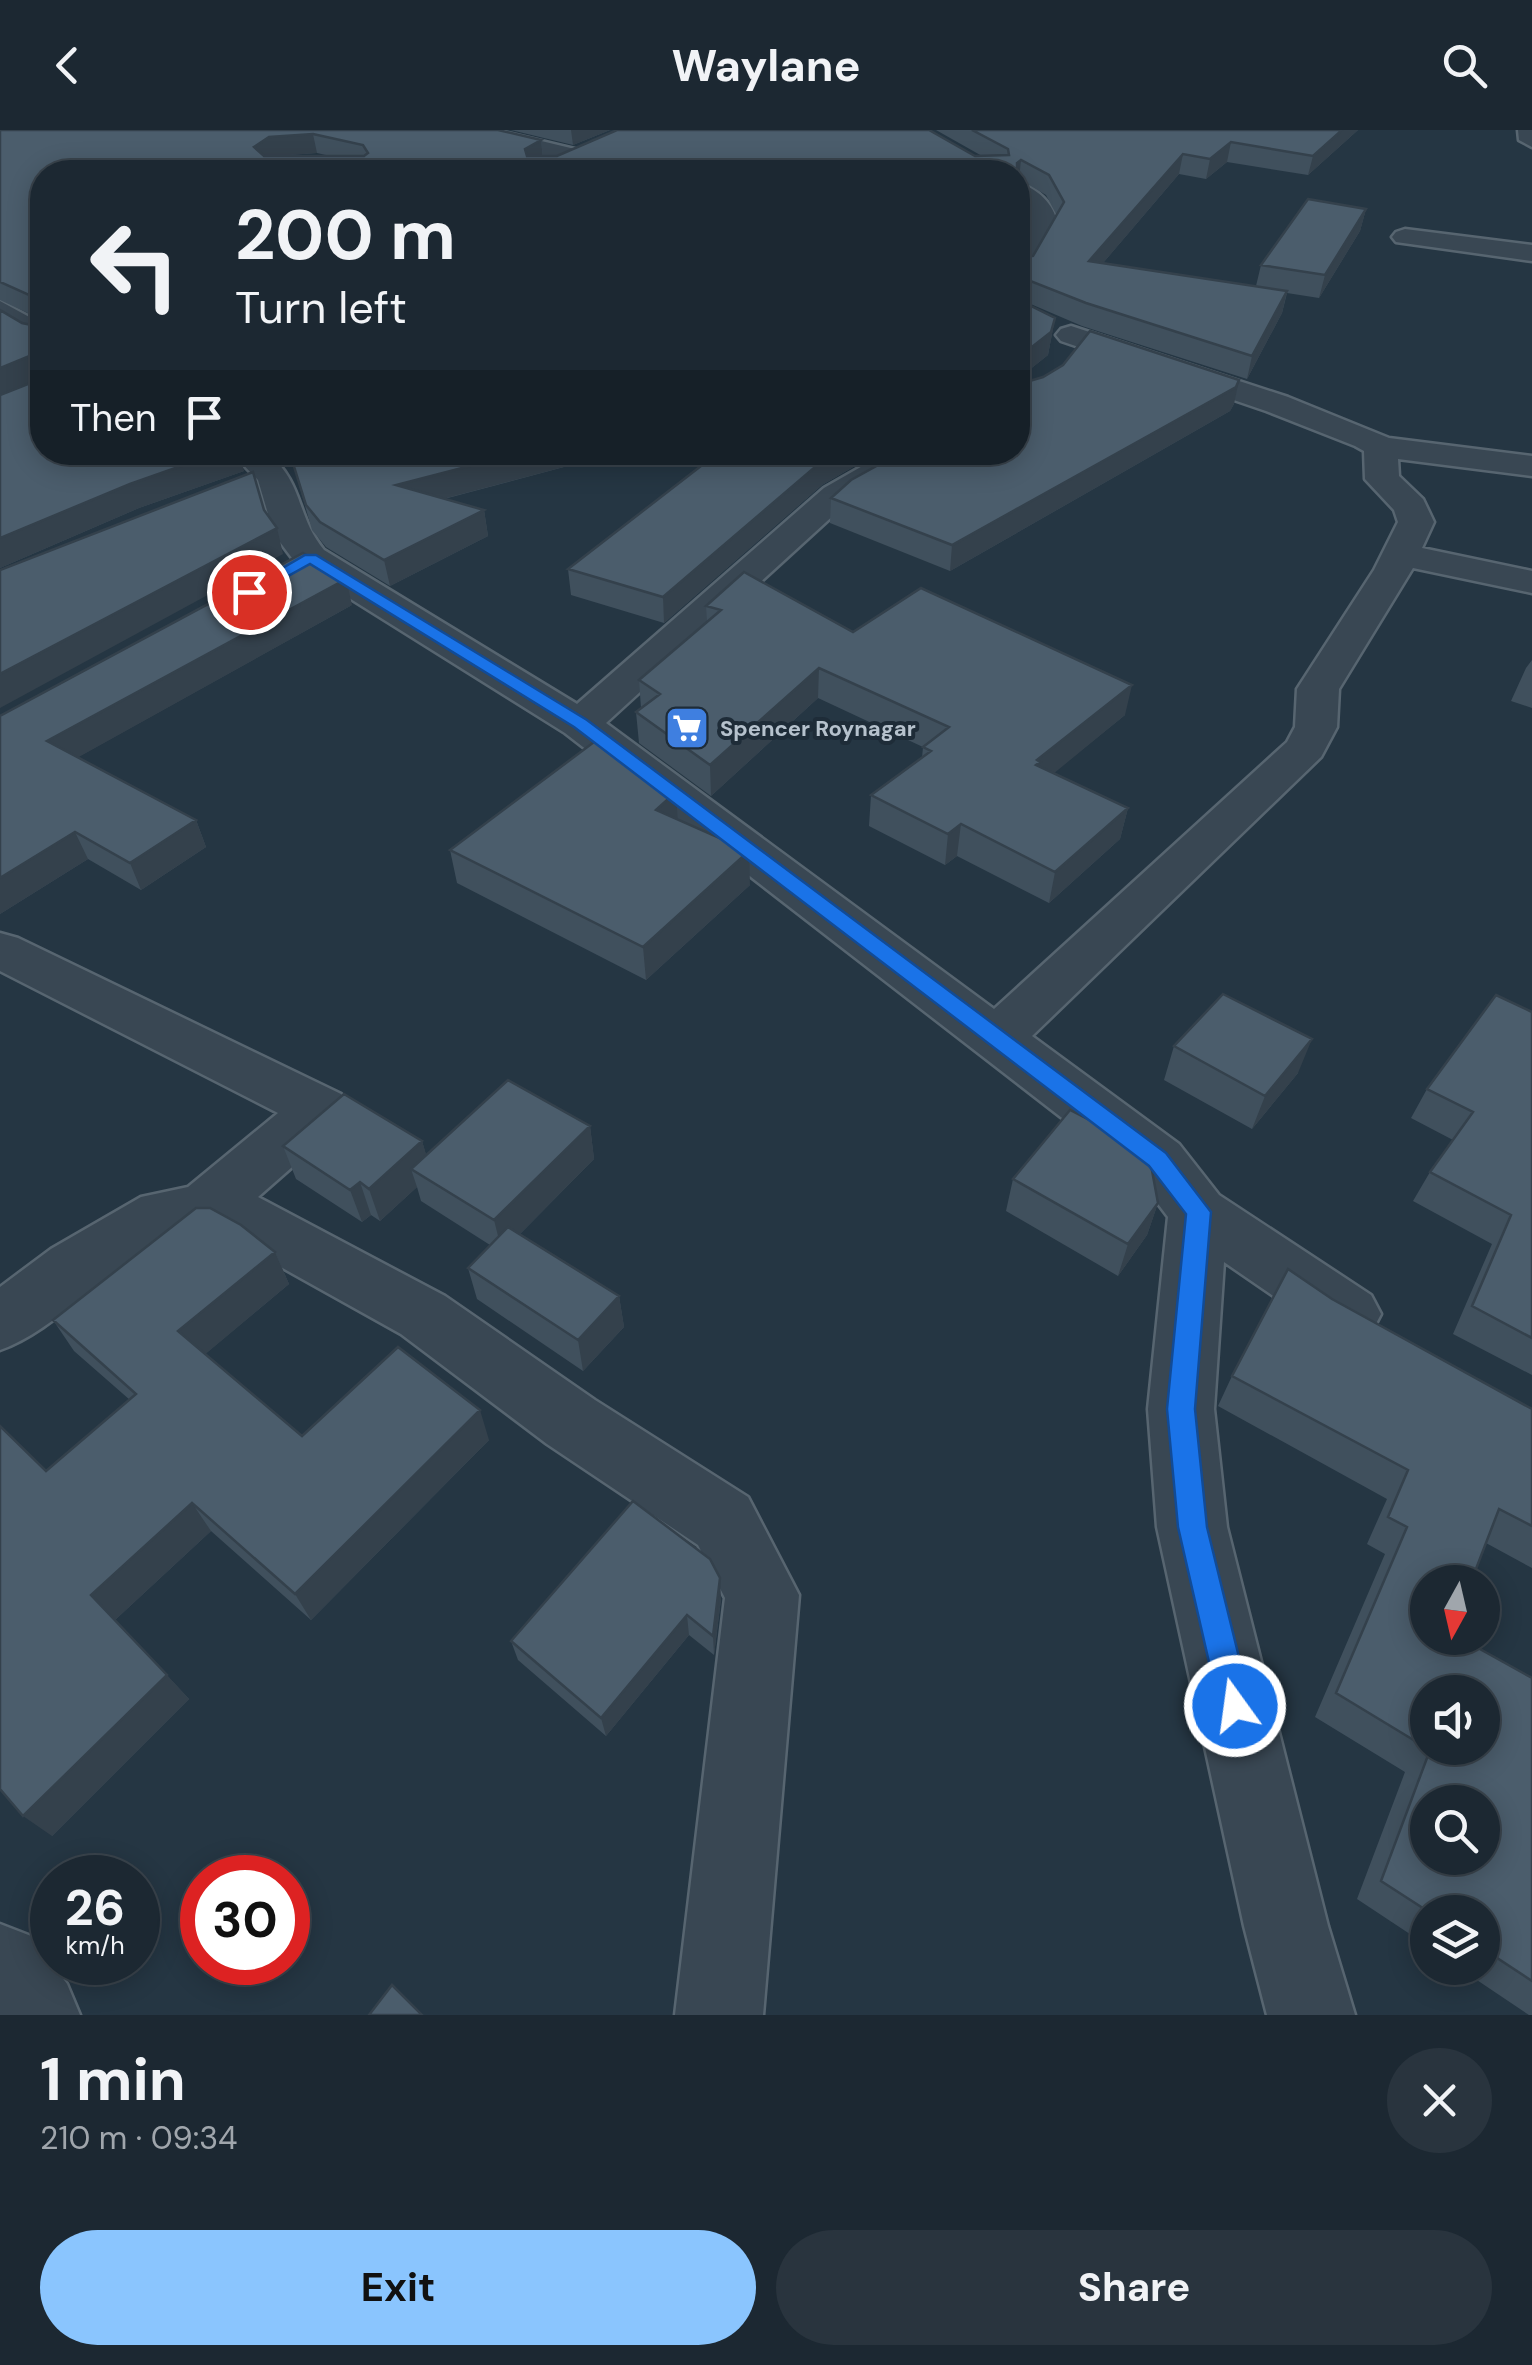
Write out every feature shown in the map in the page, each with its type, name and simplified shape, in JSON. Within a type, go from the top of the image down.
[{"type":"street","points":[[467,130],[583,152],[566,160]]},
{"type":"street","points":[[1529,130],[1526,135],[1532,140]]},
{"type":"street","points":[[1030,204],[1043,212],[1044,223],[1030,248]]},
{"type":"street","points":[[1405,237],[1532,253]]},
{"type":"street","points":[[0,309],[30,329]]},
{"type":"street","points":[[1055,369],[1069,354],[1058,328],[1277,404],[1380,447],[1532,466]]},
{"type":"street","points":[[996,1038],[1306,748],[1316,727],[1318,689],[1416,522],[1410,506],[1382,479],[1380,447]]},
{"type":"street","points":[[580,724],[836,494],[888,465]]},
{"type":"street","points":[[268,471],[292,534],[294,567],[580,724],[1158,1160],[1198,1212],[1339,1308],[1392,1337]]},
{"type":"street","points":[[1400,554],[1532,582]]},
{"type":"street","points":[[0,950],[321,1109],[204,1210]]},
{"type":"street","points":[[0,1323],[73,1266],[162,1214],[204,1210],[238,1215],[423,1315],[572,1422],[723,1521],[762,1596],[719,2015]]},
{"type":"street","points":[[1198,1212],[1181,1409],[1192,1527],[1310,2015]]},
{"type":"street","points":[[0,1967],[36,2015]]},
{"type":"building","points":[[0,130],[498,130],[541,140],[525,149],[527,156],[557,156],[617,130],[929,130],[975,156],[1009,155],[1008,149],[972,130],[1342,130],[1313,156],[1231,142],[1210,159],[1183,154],[1089,261],[1287,291],[1252,356],[1086,303],[1030,281],[1030,257],[1064,202],[1049,175],[1030,165],[1030,160],[30,160],[30,295],[0,282]],"holes":[[[313,134],[363,145],[368,153],[264,156],[254,147],[269,137]]]},
{"type":"building","points":[[1308,199],[1366,209],[1325,275],[1261,265]]},
{"type":"building","points":[[1030,306],[1055,318],[1051,332],[1030,348]]},
{"type":"building","points":[[0,310],[30,325],[30,356],[0,368]]},
{"type":"building","points":[[1090,331],[1239,380],[1236,387],[952,545],[831,498],[851,480],[878,465],[1030,465],[1030,381],[1063,365]]},
{"type":"building","points":[[30,383],[30,465],[184,465],[0,538],[0,395]]},
{"type":"building","points":[[294,465],[474,465],[396,485],[484,510],[384,560],[320,522],[306,505]]},
{"type":"building","points":[[702,465],[817,465],[663,597],[568,569]]},
{"type":"building","points":[[253,472],[264,510],[277,528],[0,674],[0,570]]},
{"type":"building","points":[[303,553],[346,579],[47,741],[196,820],[130,863],[75,832],[0,878],[0,716]]},
{"type":"building","points":[[744,572],[853,632],[921,588],[1132,685],[1037,760],[1040,762],[1036,765],[1128,808],[1055,872],[961,824],[948,834],[871,795],[931,751],[923,747],[949,727],[819,668],[710,765],[636,712],[660,694],[639,680],[721,610],[706,606]]},
{"type":"building","points":[[602,736],[676,792],[656,810],[749,851],[643,947],[450,850]]},
{"type":"building","points":[[1223,994],[1312,1039],[1265,1096],[1174,1046]]},
{"type":"building","points":[[1496,995],[1532,1012],[1532,1338],[1472,1306],[1511,1215],[1430,1172],[1473,1112],[1427,1089]]},
{"type":"building","points":[[508,1080],[590,1126],[494,1220],[411,1169]]},
{"type":"building","points":[[344,1094],[422,1141],[369,1189],[360,1182],[350,1190],[283,1146]]},
{"type":"building","points":[[1070,1110],[1134,1143],[1151,1165],[1158,1203],[1128,1244],[1013,1179]]},
{"type":"building","points":[[196,1208],[210,1208],[241,1225],[275,1252],[178,1331],[302,1436],[398,1347],[480,1410],[295,1594],[192,1503],[91,1595],[167,1675],[23,1816],[0,1789],[0,1426],[46,1471],[136,1394],[53,1320]]},
{"type":"building","points":[[508,1227],[619,1296],[578,1340],[468,1268]]},
{"type":"building","points":[[1288,1269],[1332,1299],[1532,1409],[1532,1526],[1499,1509],[1478,1565],[1410,1565],[1410,1655],[1491,1655],[1532,1678],[1532,1981],[1500,1960],[1500,1895],[1410,1895],[1410,1900],[1381,1881],[1410,1803],[1410,1875],[1500,1875],[1500,1785],[1417,1785],[1424,1765],[1500,1765],[1500,1675],[1410,1675],[1410,1738],[1336,1693],[1407,1527],[1388,1517],[1408,1470],[1232,1376]]},
{"type":"building","points":[[633,1501],[710,1559],[720,1578],[713,1636],[687,1615],[601,1718],[511,1641]]},
{"type":"building","points":[[392,1985],[422,2015],[369,2015]]},
{"type":"place","name":"Spencer Roynagar","points":[[687,728]]},
{"type":"route","points":[[249,592],[311,558],[580,724],[1158,1160],[1198,1212],[1181,1409],[1192,1527],[1235,1706]]}]
